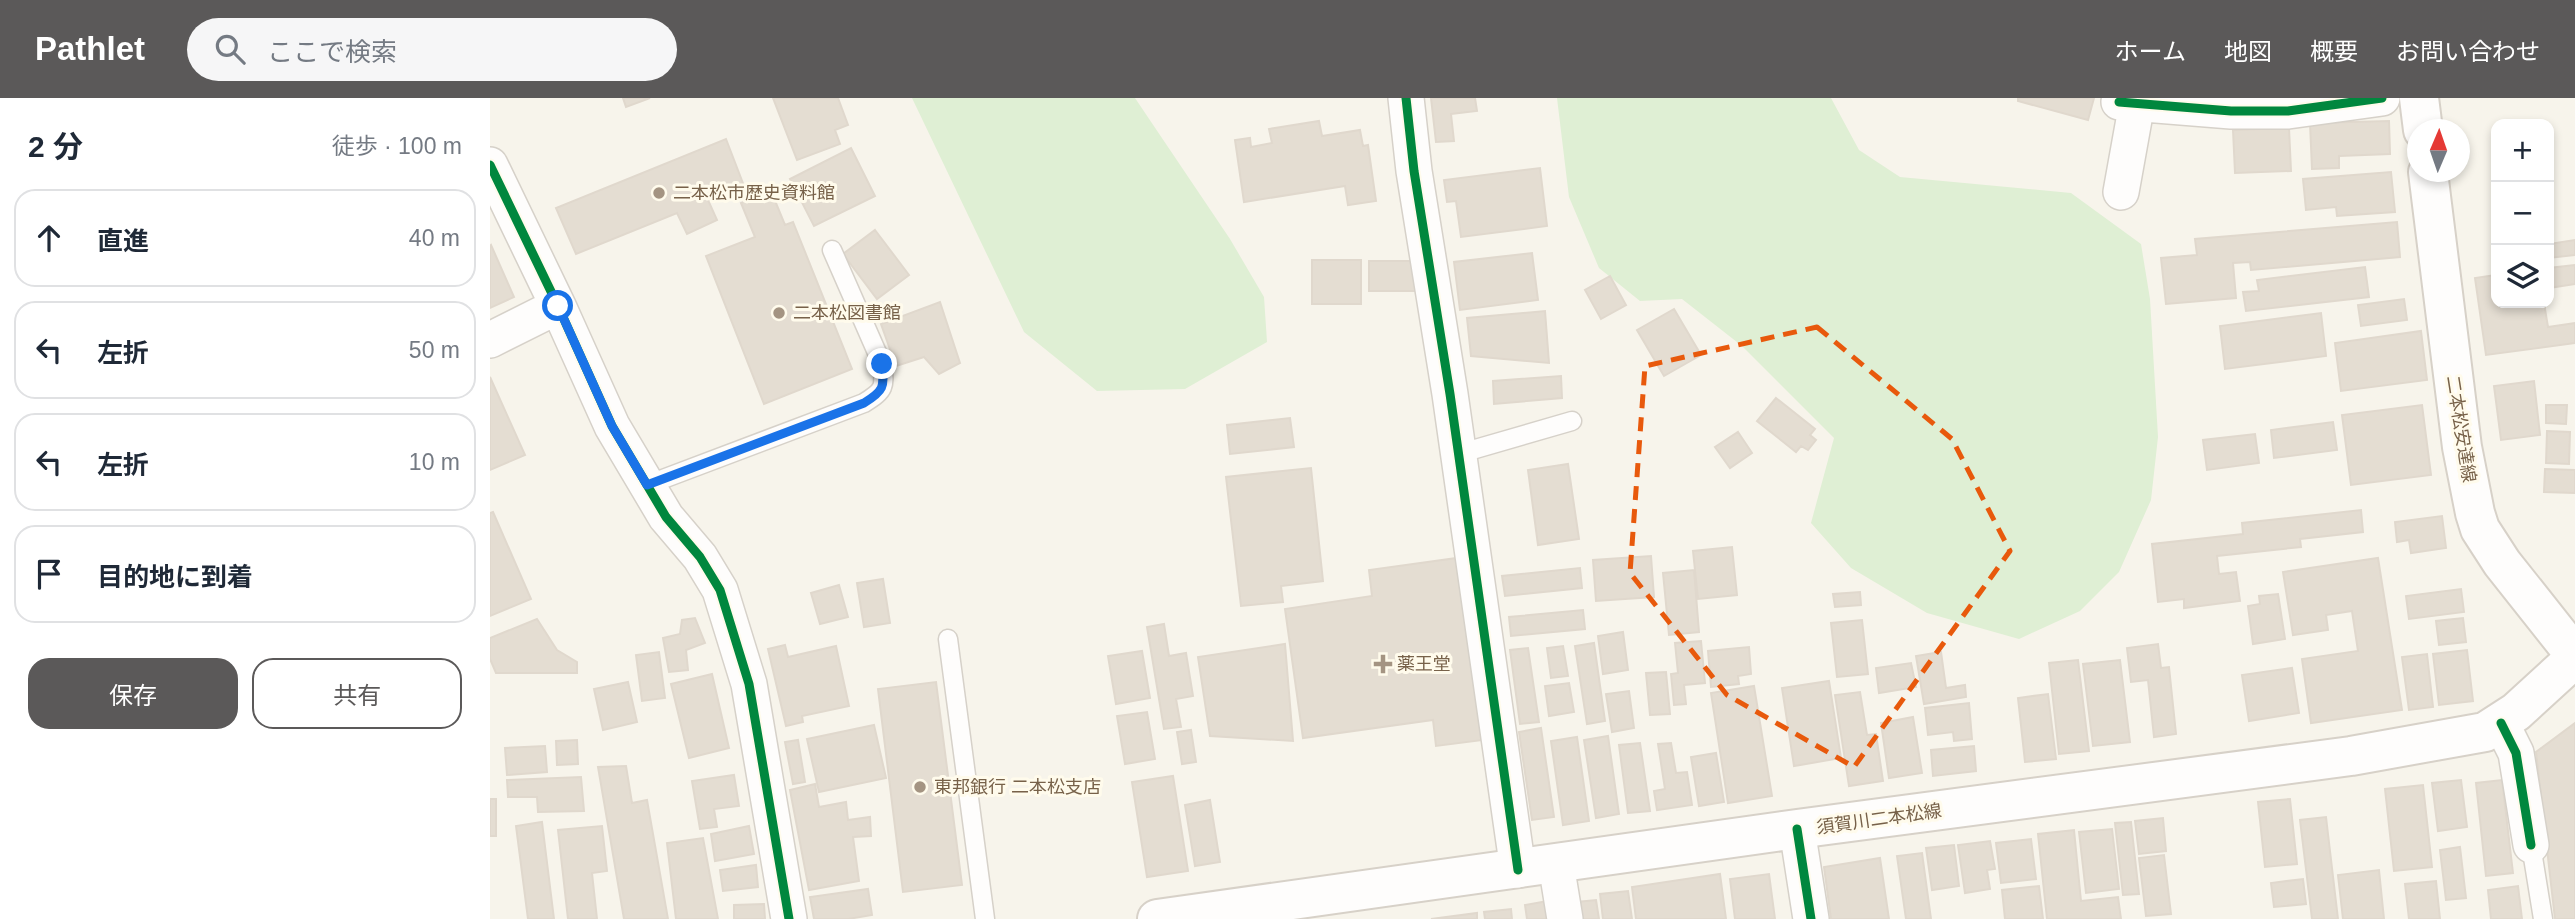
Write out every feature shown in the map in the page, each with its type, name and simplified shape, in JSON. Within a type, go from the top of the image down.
[{"type":"main road","points":[[2419,98],[2422,119]]},
{"type":"main road","name":"二本松安達線","points":[[2429,182],[2462,447],[2475,513],[2480,528],[2502,563],[2575,657]]},
{"type":"main road","name":"須賀川二本松線","points":[[1157,919],[1797,829],[2351,756],[2485,732],[2501,723],[2575,657]]},
{"type":"street","points":[[1406,98],[1414,171],[1518,870]]},
{"type":"street","points":[[2121,192],[2128,103],[2231,111],[2288,111],[2382,98]]},
{"type":"street","points":[[490,165],[612,426],[666,517],[700,557],[720,590],[749,684],[789,919]]},
{"type":"street","points":[[490,340],[558,306]]},
{"type":"street","points":[[2501,723],[2516,753],[2531,845]]},
{"type":"street","points":[[1797,829],[1811,919]]},
{"type":"street","points":[[1556,864],[1565,919]]},
{"type":"lane","points":[[647,485],[864,403],[880,393],[884,384],[882,364],[832,250]]},
{"type":"lane","points":[[1458,454],[1572,421]]},
{"type":"lane","points":[[948,639],[985,919]]},
{"type":"lane","points":[[2531,845],[2543,919]]},
{"type":"highlighted area","points":[[1817,327],[1952,439],[2010,551],[1854,767],[1727,695],[1630,573],[1645,366]]},
{"type":"green space","points":[[912,98],[1135,98],[1230,239],[1264,297],[1267,342],[1185,389],[1097,391],[1024,332]]},
{"type":"green space","points":[[1557,98],[1831,98],[1859,150],[1900,177],[2071,193],[2141,244],[2150,299],[2158,437],[2151,500],[2119,572],[2080,611],[2019,639],[1927,613],[1851,568],[1811,523],[1834,438],[1742,346],[1682,299],[1640,301],[1599,268],[1569,197]]},
{"type":"building","points":[[623,98],[650,98],[626,107]]},
{"type":"building","points":[[773,98],[838,98],[848,125],[835,130],[840,144],[797,160]]},
{"type":"building","points":[[1431,98],[1475,98],[1477,111],[1451,114],[1454,141],[1436,142]]},
{"type":"building","points":[[2018,98],[2094,98],[2088,120],[2018,101]]},
{"type":"building","points":[[1319,121],[1322,136],[1360,130],[1363,146],[1368,145],[1376,201],[1348,205],[1345,186],[1244,202],[1235,140],[1250,138],[1251,147],[1272,143],[1269,129]]},
{"type":"building","points":[[2389,121],[2390,154],[2339,156],[2339,168],[2312,169],[2310,123]]},
{"type":"building","points":[[2289,128],[2291,171],[2235,173],[2233,130]]},
{"type":"building","name":"二本松市歴史資料館","points":[[726,139],[744,186],[708,200],[717,220],[687,234],[677,213],[576,254],[556,208]]},
{"type":"building","points":[[851,148],[875,196],[814,226],[790,179]]},
{"type":"building","points":[[1540,168],[1547,226],[1461,237],[1456,201],[1447,202],[1444,180]]},
{"type":"building","points":[[2391,172],[2395,212],[2337,216],[2336,207],[2306,210],[2303,179]]},
{"type":"building","name":"二本松図書館","points":[[771,191],[785,225],[793,222],[852,369],[764,404],[706,256],[755,237],[741,203]]},
{"type":"building","points":[[2397,222],[2400,257],[2251,270],[2250,262],[2233,263],[2236,298],[2166,304],[2161,258],[2197,255],[2195,239]]},
{"type":"building","points":[[875,230],[909,275],[877,299],[843,254]]},
{"type":"building","points":[[2575,240],[2575,255],[2554,257],[2554,243]]},
{"type":"building","points":[[490,246],[514,297],[490,308]]},
{"type":"building","points":[[1532,253],[1538,300],[1460,310],[1454,262]]},
{"type":"building","points":[[1312,260],[1361,260],[1361,304],[1312,304]]},
{"type":"building","points":[[1369,261],[1415,261],[1415,291],[1369,291]]},
{"type":"building","points":[[2575,265],[2575,284],[2554,287],[2554,267]]},
{"type":"building","points":[[2365,267],[2369,297],[2246,311],[2243,292],[2259,291],[2257,280]]},
{"type":"building","points":[[1610,276],[1626,305],[1601,319],[1585,290]]},
{"type":"building","points":[[2491,276],[2491,308],[2545,308],[2548,327],[2575,323],[2575,343],[2486,355],[2475,278]]},
{"type":"building","points":[[2404,299],[2407,320],[2361,326],[2358,305]]},
{"type":"building","points":[[940,302],[960,363],[939,374],[924,357],[896,366],[881,324]]},
{"type":"building","points":[[1674,309],[1701,355],[1664,376],[1637,330]]},
{"type":"building","points":[[1545,311],[1549,363],[1471,356],[1467,318]]},
{"type":"building","points":[[2321,313],[2326,356],[2225,369],[2220,326]]},
{"type":"building","points":[[2421,331],[2427,380],[2341,391],[2335,343]]},
{"type":"building","points":[[1561,376],[1562,398],[1494,404],[1493,381]]},
{"type":"building","points":[[490,377],[525,455],[490,470]]},
{"type":"building","points":[[2534,381],[2540,435],[2501,440],[2494,386]]},
{"type":"building","points":[[1776,398],[1815,429],[1810,435],[1816,440],[1808,450],[1801,446],[1796,452],[1757,421]]},
{"type":"building","points":[[2422,405],[2431,475],[2351,485],[2342,415]]},
{"type":"building","points":[[2546,405],[2567,405],[2566,424],[2546,423]]},
{"type":"building","points":[[1290,418],[1294,447],[1230,454],[1227,425]]},
{"type":"building","points":[[2333,422],[2337,450],[2274,458],[2271,430]]},
{"type":"building","points":[[2547,431],[2570,432],[2569,464],[2546,463]]},
{"type":"building","points":[[1738,432],[1752,453],[1730,468],[1715,447]]},
{"type":"building","points":[[2255,434],[2259,463],[2207,470],[2203,440]]},
{"type":"building","points":[[1568,464],[1579,539],[1538,545],[1528,470]]},
{"type":"building","points":[[1311,468],[1323,581],[1281,586],[1283,602],[1241,606],[1226,477]]},
{"type":"building","points":[[2545,469],[2575,470],[2575,493],[2544,492]]},
{"type":"building","points":[[2361,510],[2363,532],[2300,539],[2301,547],[2217,556],[2219,574],[2236,572],[2240,601],[2184,608],[2184,599],[2158,602],[2152,544],[2243,534],[2242,523]]},
{"type":"building","points":[[493,512],[531,599],[490,616],[490,513]]},
{"type":"building","points":[[2442,516],[2446,548],[2411,553],[2409,540],[2397,542],[2395,522]]},
{"type":"building","points":[[1732,547],[1737,595],[1698,599],[1693,551]]},
{"type":"building","points":[[1651,556],[1654,597],[1596,601],[1593,560]]},
{"type":"building","name":"薬王堂","points":[[1457,558],[1483,740],[1436,746],[1433,720],[1303,738],[1285,609],[1372,596],[1369,570]]},
{"type":"building","points":[[2378,558],[2402,710],[2311,723],[2302,659],[2358,651],[2352,611],[2326,615],[2328,630],[2293,635],[2283,572]]},
{"type":"building","points":[[1580,568],[1582,588],[1505,596],[1502,576]]},
{"type":"building","points":[[1694,570],[1699,632],[1669,635],[1663,573]]},
{"type":"building","points":[[883,579],[890,623],[864,627],[857,583]]},
{"type":"building","points":[[839,585],[848,617],[820,624],[811,593]]},
{"type":"building","points":[[2461,589],[2464,612],[2409,619],[2406,596]]},
{"type":"building","points":[[1860,592],[1861,605],[1835,607],[1833,594]]},
{"type":"building","points":[[2278,594],[2285,639],[2253,644],[2248,606],[2260,604],[2259,596]]},
{"type":"building","points":[[1583,610],[1585,629],[1511,636],[1509,617]]},
{"type":"building","points":[[695,618],[705,643],[686,650],[688,670],[669,672],[663,638],[680,634],[682,620]]},
{"type":"building","points":[[2463,618],[2466,642],[2439,645],[2436,621]]},
{"type":"building","points":[[537,619],[557,650],[577,662],[577,673],[496,673],[490,659],[490,638]]},
{"type":"building","points":[[1862,620],[1868,674],[1837,677],[1831,623]]},
{"type":"building","points":[[1164,624],[1169,656],[1186,653],[1193,696],[1176,699],[1181,727],[1164,729],[1147,627]]},
{"type":"building","points":[[1623,632],[1628,670],[1603,674],[1598,636]]},
{"type":"building","points":[[1701,641],[1705,683],[1684,685],[1686,704],[1674,705],[1671,674],[1678,673],[1675,643]]},
{"type":"building","points":[[1594,643],[1605,721],[1587,724],[1575,646]]},
{"type":"building","points":[[1285,644],[1293,741],[1210,736],[1198,657]]},
{"type":"building","points":[[2158,644],[2161,668],[2169,667],[2176,734],[2154,737],[2148,680],[2131,682],[2127,648]]},
{"type":"building","points":[[785,645],[788,657],[836,646],[849,706],[802,716],[803,722],[786,726],[768,649]]},
{"type":"building","points":[[1563,646],[1568,676],[1551,678],[1547,648]]},
{"type":"building","points":[[1749,647],[1751,674],[1738,676],[1739,684],[1711,687],[1708,651]]},
{"type":"building","points":[[1528,648],[1539,722],[1520,724],[1510,650]]},
{"type":"building","points":[[2467,650],[2473,701],[2439,705],[2433,654]]},
{"type":"building","points":[[1142,651],[1150,698],[1116,704],[1108,656]]},
{"type":"building","points":[[659,652],[665,698],[642,701],[636,655]]},
{"type":"building","points":[[1941,652],[1946,688],[1965,685],[1966,697],[1924,704],[1916,656]]},
{"type":"building","points":[[2427,654],[2433,707],[2409,710],[2402,657]]},
{"type":"building","points":[[2078,660],[2089,751],[2059,754],[2049,663]]},
{"type":"building","points":[[2120,660],[2130,742],[2093,746],[2083,664]]},
{"type":"building","points":[[1911,663],[1916,687],[1879,693],[1876,668]]},
{"type":"building","points":[[2292,668],[2299,713],[2249,721],[2242,675]]},
{"type":"building","points":[[1666,672],[1670,714],[1650,715],[1646,673]]},
{"type":"building","points":[[712,674],[729,748],[689,758],[671,684]]},
{"type":"building","points":[[1829,681],[1841,758],[1794,766],[1782,688]]},
{"type":"building","points":[[628,682],[637,722],[603,730],[594,689]]},
{"type":"building","name":"東邦銀行 二本松支店","points":[[936,682],[962,885],[903,892],[878,689]]},
{"type":"building","points":[[1569,683],[1574,712],[1549,716],[1545,686]]},
{"type":"building","points":[[1754,686],[1772,796],[1728,803],[1711,693]]},
{"type":"building","points":[[1629,691],[1634,728],[1612,732],[1606,694]]},
{"type":"building","points":[[1860,692],[1867,735],[1876,734],[1883,781],[1849,786],[1835,695]]},
{"type":"building","points":[[2048,694],[2056,759],[2025,762],[2018,698]]},
{"type":"building","points":[[1969,703],[1972,739],[1954,741],[1953,732],[1928,735],[1925,708]]},
{"type":"building","points":[[1147,712],[1155,759],[1125,764],[1117,716]]},
{"type":"building","points":[[1913,717],[1922,773],[1889,778],[1881,723]]},
{"type":"building","points":[[2575,723],[2575,919],[2555,919],[2536,752]]},
{"type":"building","points":[[874,725],[886,778],[819,792],[807,739]]},
{"type":"building","points":[[1541,728],[1554,817],[1532,820],[1519,732]]},
{"type":"building","points":[[1191,730],[1196,762],[1182,764],[1177,732]]},
{"type":"building","points":[[1608,736],[1619,814],[1596,818],[1584,740]]},
{"type":"building","points":[[1577,737],[1589,821],[1563,825],[1551,741]]},
{"type":"building","points":[[577,740],[578,764],[557,765],[556,741]]},
{"type":"building","points":[[798,740],[805,782],[793,784],[785,742]]},
{"type":"building","points":[[1640,743],[1650,811],[1628,813],[1619,745]]},
{"type":"building","points":[[1671,743],[1676,773],[1687,772],[1692,805],[1657,810],[1654,791],[1665,789],[1658,744]]},
{"type":"building","points":[[545,746],[547,772],[507,775],[505,748]]},
{"type":"building","points":[[1974,746],[1976,771],[1933,776],[1931,750]]},
{"type":"building","points":[[1716,753],[1724,802],[1699,806],[1691,757]]},
{"type":"building","points":[[626,766],[632,803],[647,800],[668,919],[624,919],[598,767]]},
{"type":"building","points":[[734,775],[739,806],[714,809],[717,827],[700,829],[692,781]]},
{"type":"building","points":[[1173,776],[1188,871],[1147,877],[1132,782]]},
{"type":"building","points":[[581,777],[584,811],[538,812],[537,797],[508,797],[507,780]]},
{"type":"building","points":[[2461,780],[2467,827],[2438,831],[2432,783]]},
{"type":"building","points":[[2502,780],[2513,873],[2486,876],[2476,783]]},
{"type":"building","points":[[815,784],[819,807],[846,802],[848,820],[870,817],[871,836],[853,837],[859,881],[809,890],[790,790]]},
{"type":"building","points":[[2423,785],[2432,867],[2394,871],[2385,789]]},
{"type":"building","points":[[490,799],[496,799],[496,836],[490,836]]},
{"type":"building","points":[[2290,799],[2297,864],[2265,867],[2258,802]]},
{"type":"building","points":[[1210,800],[1220,862],[1195,866],[1185,805]]},
{"type":"building","points":[[2326,817],[2338,919],[2312,919],[2300,820]]},
{"type":"building","points":[[2163,818],[2166,851],[2139,854],[2135,821]]},
{"type":"building","points":[[542,822],[554,919],[528,919],[516,826]]},
{"type":"building","points":[[2131,822],[2139,894],[2123,895],[2115,823]]},
{"type":"building","points":[[602,826],[607,871],[592,873],[597,919],[568,919],[558,830]]},
{"type":"building","points":[[749,826],[754,854],[715,861],[711,834]]},
{"type":"building","points":[[2112,829],[2119,889],[2086,893],[2079,832]]},
{"type":"building","points":[[2074,830],[2081,901],[2118,897],[2121,919],[2047,919],[2038,834]]},
{"type":"building","points":[[703,838],[718,919],[676,919],[667,843]]},
{"type":"building","points":[[2031,839],[2036,879],[2001,883],[1996,843]]},
{"type":"building","points":[[1990,841],[1995,869],[1987,870],[1990,889],[1965,893],[1958,845]]},
{"type":"building","points":[[1954,845],[1959,886],[1932,890],[1926,848]]},
{"type":"building","points":[[2460,847],[2466,898],[2446,900],[2440,850]]},
{"type":"building","points":[[1922,853],[1931,919],[1906,919],[1897,856]]},
{"type":"building","points":[[2164,855],[2171,914],[2146,916],[2139,858]]},
{"type":"building","points":[[1880,858],[1889,919],[1831,919],[1824,867]]},
{"type":"building","points":[[756,865],[758,887],[723,891],[720,870]]},
{"type":"building","points":[[2379,870],[2384,919],[2343,919],[2338,875]]},
{"type":"building","points":[[1720,874],[1726,919],[1636,919],[1632,887]]},
{"type":"building","points":[[1769,874],[1775,919],[1735,919],[1730,879]]},
{"type":"building","points":[[2303,879],[2306,904],[2274,907],[2271,883]]},
{"type":"building","points":[[2436,881],[2440,919],[2409,919],[2405,884]]},
{"type":"building","points":[[2039,886],[2043,919],[2005,919],[2002,890]]},
{"type":"building","points":[[2518,886],[2522,919],[2491,919],[2488,890]]},
{"type":"building","points":[[868,889],[872,915],[848,919],[814,919],[810,897]]},
{"type":"building","points":[[1628,891],[1632,919],[1603,919],[1600,894]]},
{"type":"building","points":[[1596,900],[1599,919],[1579,919],[1577,902]]},
{"type":"building","points":[[1548,901],[1550,919],[1527,919],[1525,905]]},
{"type":"building","points":[[764,904],[765,919],[734,919],[734,905]]},
{"type":"building","points":[[1511,909],[1512,919],[1485,919],[1484,912]]},
{"type":"building","points":[[1477,913],[1477,919],[1431,919]]},
{"type":"cycle path","points":[[1406,98],[1414,171],[1450,394],[1518,870]]},
{"type":"cycle path","points":[[2119,102],[2231,111],[2288,111],[2382,98]]},
{"type":"cycle path","points":[[490,165],[612,426],[666,517],[700,557],[720,590],[749,684],[789,919]]},
{"type":"cycle path","points":[[2501,723],[2516,753],[2531,845]]},
{"type":"cycle path","points":[[1797,829],[1811,919]]},
{"type":"place","name":"二本松市歴史資料館","points":[[659,193]]},
{"type":"place","name":"二本松図書館","points":[[779,313]]},
{"type":"place","name":"薬王堂","points":[[1383,664]]},
{"type":"place","name":"東邦銀行 二本松支店","points":[[920,787]]},
{"type":"route","points":[[558,306],[612,426],[647,485],[864,403],[880,393],[884,384],[882,364]]}]
